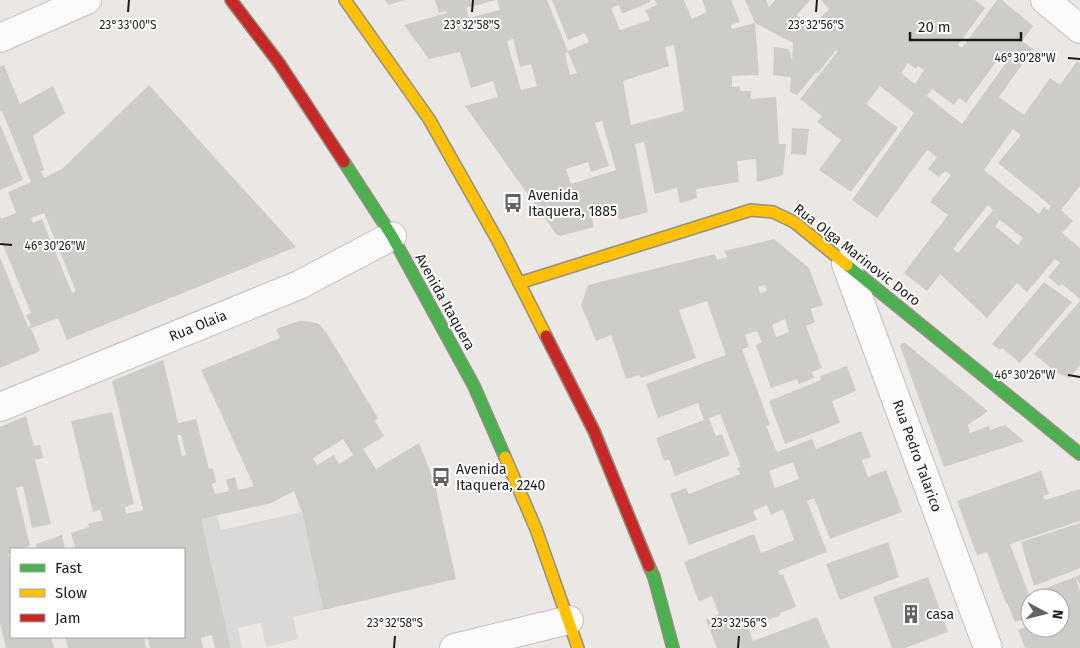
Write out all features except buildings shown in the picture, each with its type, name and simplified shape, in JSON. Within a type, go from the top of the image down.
[{"type":"main road","name":"Avenida Itaquera","points":[[231,0],[279,62],[392,236],[474,386],[536,529],[578,648]]},
{"type":"main road","points":[[345,0],[429,119],[498,241],[594,431],[654,577],[673,648]]},
{"type":"main road","name":"Rua Olga Marinovic Doro","points":[[519,283],[751,210],[773,212],[794,222],[1080,454]]},
{"type":"street","points":[[0,38],[86,0]]},
{"type":"street","points":[[1044,0],[1080,28]]},
{"type":"street","name":"Rua Olaia","points":[[0,407],[299,285],[392,236]]},
{"type":"street","name":"Rua Pedro Talarico","points":[[846,264],[988,648]]},
{"type":"street","points":[[454,648],[569,620]]},
{"type":"shaded area","points":[[302,512],[323,610],[293,617],[298,639],[266,647],[261,623],[238,628],[242,648],[231,648],[201,519],[217,515],[221,530]]},
{"type":"traffic: fast","points":[[344,162],[392,236],[474,386],[505,457]]},
{"type":"traffic: fast","points":[[847,265],[1080,454]]},
{"type":"traffic: fast","points":[[649,566],[654,577],[673,648]]},
{"type":"traffic: slow","points":[[345,0],[429,119],[498,241],[546,336]]},
{"type":"traffic: slow","points":[[519,283],[751,210],[773,212],[794,222],[847,265]]},
{"type":"traffic: slow","points":[[505,457],[536,529],[578,648]]},
{"type":"traffic: jam","points":[[231,0],[279,63],[344,162]]},
{"type":"traffic: jam","points":[[546,336],[594,431],[649,566]]},
{"type":"place","name":"Avenida Itaquera, 1885","points":[[513,203]]},
{"type":"place","name":"Avenida Itaquera, 2240","points":[[441,477]]},
{"type":"place","name":"casa","points":[[911,614]]}]
